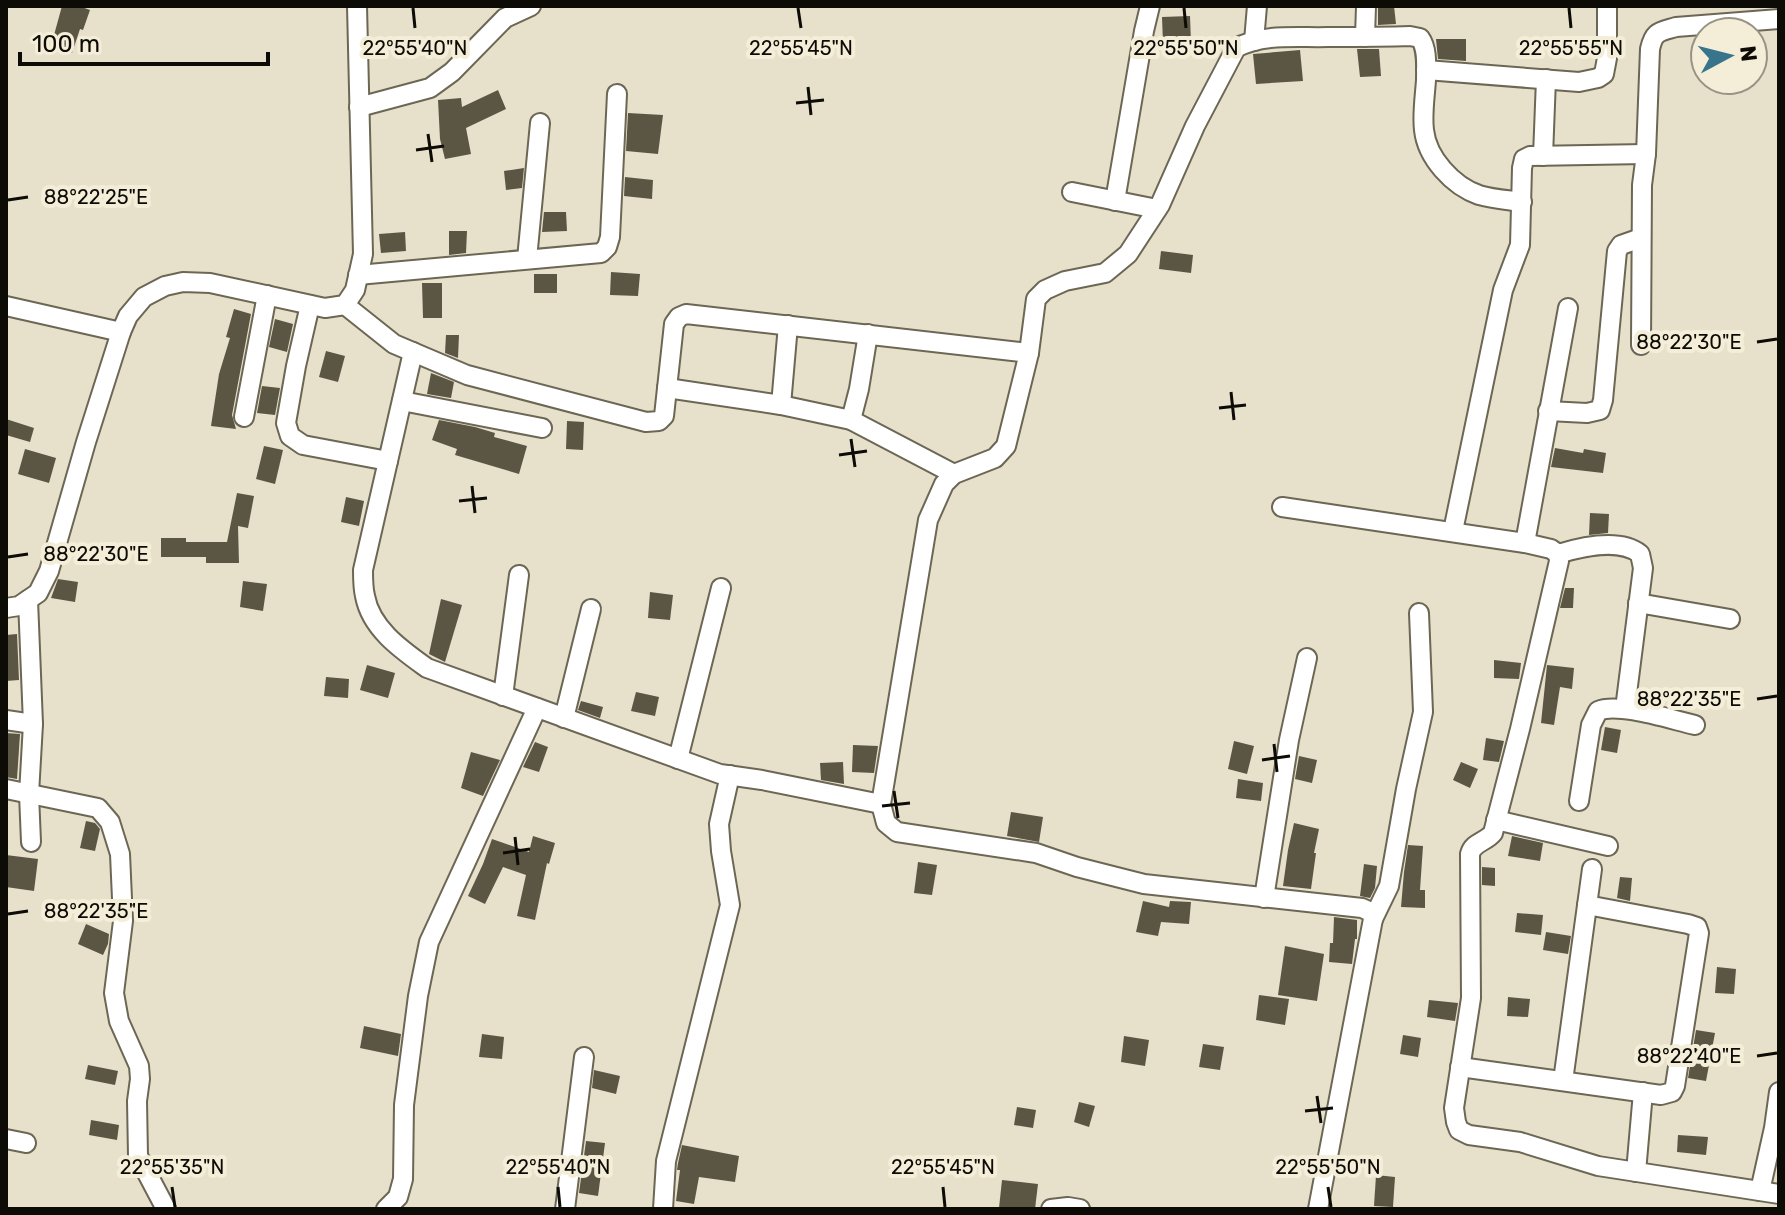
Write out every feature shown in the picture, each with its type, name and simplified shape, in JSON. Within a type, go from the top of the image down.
[{"type":"street","points":[[345,305],[355,290],[363,254],[357,6]]},
{"type":"street","points":[[359,107],[430,88],[452,72],[505,18],[531,6]]},
{"type":"street","points":[[1115,201],[1150,6]]},
{"type":"street","points":[[1254,41],[1257,6]]},
{"type":"street","points":[[1365,37],[1366,6]]},
{"type":"street","points":[[1426,70],[1579,82],[1598,78],[1604,74],[1607,58],[1607,6]]},
{"type":"street","points":[[1641,345],[1642,185],[1653,36],[1710,15],[1767,15]]},
{"type":"street","points":[[1373,919],[1371,912],[1362,908],[1144,884],[1036,853],[897,832],[886,823],[881,804],[928,520],[944,484],[954,474],[995,458],[1006,446],[1029,353],[1036,299],[1045,290],[1065,281],[1105,273],[1128,254],[1157,209],[1195,126],[1236,48],[1247,42],[1288,38],[1420,38],[1424,43],[1426,70],[1424,131],[1436,161],[1467,190],[1482,196],[1522,202]]},
{"type":"street","points":[[1543,156],[1546,79]]},
{"type":"street","points":[[358,275],[601,253],[610,237],[617,94]]},
{"type":"street","points":[[527,259],[540,123]]},
{"type":"street","points":[[1453,531],[1503,290],[1520,245],[1524,159],[1530,156],[1646,154]]},
{"type":"street","points":[[1072,192],[1157,209]]},
{"type":"street","points":[[1548,411],[1587,413],[1600,410],[1617,251],[1621,245],[1641,238]]},
{"type":"street","points":[[6,608],[19,606],[38,593],[49,571],[121,332],[128,316],[144,297],[165,286],[183,282],[210,283],[325,308],[345,305],[394,344],[467,375],[646,422],[659,421],[664,416],[674,324],[686,314],[1029,353]]},
{"type":"street","points":[[244,417],[267,295]]},
{"type":"street","points":[[310,305],[286,423],[290,436],[303,445],[388,461]]},
{"type":"street","points":[[6,306],[121,332]]},
{"type":"street","points":[[1525,543],[1568,308]]},
{"type":"street","points":[[781,405],[788,325]]},
{"type":"street","points":[[851,420],[868,334]]},
{"type":"street","points":[[413,352],[363,570],[365,599],[375,624],[427,668],[720,774],[881,804]]},
{"type":"street","points":[[667,388],[781,405],[851,420],[954,474]]},
{"type":"street","points":[[402,401],[542,428]]},
{"type":"street","points":[[1282,507],[1525,543],[1551,549],[1558,554],[1559,561],[1520,729],[1493,833],[1489,839],[1475,845],[1470,854],[1471,998],[1454,1108],[1459,1130],[1469,1135],[1520,1142],[1598,1166],[1779,1194]]},
{"type":"street","points":[[1558,554],[1584,546],[1620,546],[1640,554],[1643,568],[1625,709]]},
{"type":"street","points":[[503,696],[519,575]]},
{"type":"street","points":[[678,759],[721,588]]},
{"type":"street","points":[[28,600],[33,724],[29,794],[31,842]]},
{"type":"street","points":[[1638,603],[1730,619]]},
{"type":"street","points":[[564,718],[591,609]]},
{"type":"street","points":[[1318,1209],[1373,919],[1389,886],[1423,712],[1419,613]]},
{"type":"street","points":[[1264,898],[1289,740],[1307,658]]},
{"type":"street","points":[[1579,801],[1591,725],[1598,711],[1611,707],[1625,709],[1695,725]]},
{"type":"street","points":[[386,1209],[398,1197],[403,1179],[404,1105],[418,996],[429,942],[537,708]]},
{"type":"street","points":[[6,720],[33,724]]},
{"type":"street","points":[[663,1209],[666,1161],[730,905],[719,824],[730,775]]},
{"type":"street","points":[[6,789],[98,808],[110,822],[120,854],[123,921],[114,993],[119,1021],[139,1066],[138,1156],[166,1209]]},
{"type":"street","points":[[1496,820],[1608,846]]},
{"type":"street","points":[[1563,1081],[1592,869]]},
{"type":"street","points":[[1460,1067],[1661,1095],[1672,1092],[1699,933],[1697,927],[1587,905]]},
{"type":"street","points":[[565,1209],[584,1057]]},
{"type":"street","points":[[1636,1172],[1643,1092]]},
{"type":"street","points":[[1760,1191],[1779,1092]]},
{"type":"street","points":[[6,1139],[26,1143]]},
{"type":"street","points":[[1051,1209],[1080,1209]]},
{"type":"building","points":[[62,6],[79,6],[90,10],[72,53],[51,46]]},
{"type":"building","points":[[1378,6],[1394,6],[1396,24],[1378,25]]},
{"type":"building","points":[[1190,16],[1191,43],[1163,44],[1162,17]]},
{"type":"building","points":[[1436,39],[1466,39],[1466,61],[1438,59]]},
{"type":"building","points":[[1357,49],[1379,49],[1381,76],[1360,77]]},
{"type":"building","points":[[1300,50],[1303,81],[1256,84],[1253,54]]},
{"type":"building","points":[[498,90],[506,109],[466,128],[471,154],[445,159],[440,139],[438,100],[461,98],[462,107]]},
{"type":"building","points":[[628,113],[663,115],[658,154],[626,151]]},
{"type":"building","points":[[524,168],[522,188],[506,190],[504,171]]},
{"type":"building","points":[[625,177],[653,180],[652,199],[624,196]]},
{"type":"building","points":[[544,212],[566,212],[567,231],[542,232]]},
{"type":"building","points":[[449,231],[467,231],[466,253],[449,255]]},
{"type":"building","points":[[405,232],[406,251],[381,253],[379,234]]},
{"type":"building","points":[[1161,251],[1193,255],[1191,273],[1159,269]]},
{"type":"building","points":[[611,272],[640,274],[638,296],[610,295]]},
{"type":"building","points":[[534,274],[557,274],[557,293],[534,293]]},
{"type":"building","points":[[422,283],[442,283],[442,318],[423,318]]},
{"type":"building","points":[[234,309],[251,314],[232,415],[236,429],[211,426],[219,374],[230,338],[226,337]]},
{"type":"building","points":[[275,319],[293,324],[287,352],[269,347]]},
{"type":"building","points":[[446,335],[459,335],[458,358],[445,353]]},
{"type":"building","points":[[326,351],[345,356],[338,382],[319,377]]},
{"type":"building","points":[[431,373],[454,382],[451,398],[427,394]]},
{"type":"building","points":[[262,386],[280,388],[275,415],[257,413]]},
{"type":"building","points":[[6,419],[34,428],[30,442],[6,435]]},
{"type":"building","points":[[439,420],[475,427],[495,433],[494,437],[527,446],[519,474],[455,455],[457,449],[432,440]]},
{"type":"building","points":[[567,421],[584,422],[583,450],[566,449]]},
{"type":"building","points":[[264,446],[283,450],[275,484],[256,479]]},
{"type":"building","points":[[1555,448],[1606,453],[1603,473],[1551,467]]},
{"type":"building","points":[[25,449],[56,458],[49,483],[18,474]]},
{"type":"building","points":[[237,493],[254,496],[248,528],[238,526],[239,563],[206,563],[206,557],[161,557],[161,538],[186,538],[186,542],[227,542]]},
{"type":"building","points":[[346,497],[364,501],[359,526],[341,522]]},
{"type":"building","points":[[1590,513],[1609,514],[1608,533],[1589,535]]},
{"type":"building","points":[[58,579],[78,582],[75,602],[51,598]]},
{"type":"building","points":[[243,581],[267,584],[263,611],[240,607]]},
{"type":"building","points":[[1565,588],[1574,588],[1573,608],[1560,608]]},
{"type":"building","points":[[650,592],[673,595],[670,620],[648,618]]},
{"type":"building","points":[[441,599],[462,605],[445,662],[429,654]]},
{"type":"building","points":[[17,634],[19,680],[6,681],[6,635]]},
{"type":"building","points":[[1494,660],[1521,663],[1519,679],[1494,678]]},
{"type":"building","points":[[367,665],[395,673],[388,698],[360,690]]},
{"type":"building","points":[[1547,665],[1574,668],[1572,689],[1560,687],[1554,725],[1541,723]]},
{"type":"building","points":[[326,677],[349,679],[348,698],[324,696]]},
{"type":"building","points":[[636,692],[659,697],[655,716],[631,711]]},
{"type":"building","points":[[581,701],[603,707],[600,718],[578,710]]},
{"type":"building","points":[[1605,727],[1621,730],[1617,753],[1601,750]]},
{"type":"building","points":[[6,733],[20,734],[17,779],[6,777]]},
{"type":"building","points":[[1486,738],[1504,741],[1499,762],[1483,760]]},
{"type":"building","points":[[1234,741],[1254,746],[1247,774],[1228,769]]},
{"type":"building","points":[[535,742],[548,747],[539,772],[523,767]]},
{"type":"building","points":[[853,745],[878,746],[874,773],[852,772]]},
{"type":"building","points":[[471,752],[500,760],[483,796],[461,788]]},
{"type":"building","points":[[1299,756],[1317,760],[1312,783],[1295,779]]},
{"type":"building","points":[[843,762],[844,784],[821,780],[820,763]]},
{"type":"building","points":[[1461,762],[1478,769],[1470,788],[1453,780]]},
{"type":"building","points":[[1238,779],[1263,783],[1261,801],[1236,798]]},
{"type":"building","points":[[1011,812],[1043,817],[1039,842],[1007,836]]},
{"type":"building","points":[[86,821],[95,823],[100,829],[95,851],[80,848]]},
{"type":"building","points":[[1294,823],[1319,829],[1311,889],[1283,886]]},
{"type":"building","points":[[533,836],[555,843],[547,863],[535,920],[517,916],[526,875],[503,867],[485,904],[468,896],[492,839],[529,852]]},
{"type":"building","points":[[1512,836],[1543,843],[1540,861],[1508,856]]},
{"type":"building","points":[[1408,845],[1423,846],[1420,890],[1425,890],[1425,908],[1401,907]]},
{"type":"building","points":[[6,855],[38,859],[34,891],[6,887]]},
{"type":"building","points":[[918,862],[937,865],[932,895],[914,893]]},
{"type":"building","points":[[1364,864],[1377,866],[1375,888],[1370,898],[1360,896]]},
{"type":"building","points":[[1482,867],[1495,868],[1495,886],[1482,885]]},
{"type":"building","points":[[1620,877],[1632,878],[1630,901],[1617,898]]},
{"type":"building","points":[[1143,901],[1169,907],[1170,901],[1191,902],[1189,924],[1161,922],[1158,936],[1136,932]]},
{"type":"building","points":[[1517,913],[1543,915],[1541,935],[1515,932]]},
{"type":"building","points":[[1334,917],[1357,920],[1352,964],[1329,962]]},
{"type":"building","points":[[86,924],[109,934],[103,955],[78,944]]},
{"type":"building","points":[[1546,932],[1571,936],[1568,954],[1543,950]]},
{"type":"building","points":[[1285,946],[1324,954],[1317,1001],[1278,995]]},
{"type":"building","points":[[1717,967],[1736,969],[1734,994],[1715,993]]},
{"type":"building","points":[[1259,995],[1289,999],[1285,1025],[1256,1020]]},
{"type":"building","points":[[1508,997],[1530,999],[1528,1017],[1507,1016]]},
{"type":"building","points":[[1429,1000],[1458,1003],[1455,1021],[1427,1017]]},
{"type":"building","points":[[364,1026],[401,1034],[398,1056],[360,1048]]},
{"type":"building","points":[[1696,1030],[1715,1033],[1706,1081],[1688,1078]]},
{"type":"building","points":[[482,1034],[504,1037],[502,1059],[479,1057]]},
{"type":"building","points":[[1403,1035],[1421,1038],[1418,1057],[1400,1054]]},
{"type":"building","points":[[1124,1036],[1149,1040],[1145,1066],[1121,1062]]},
{"type":"building","points":[[1203,1044],[1224,1047],[1220,1070],[1199,1067]]},
{"type":"building","points":[[88,1065],[118,1071],[115,1085],[85,1079]]},
{"type":"building","points":[[594,1070],[620,1076],[616,1094],[592,1088]]},
{"type":"building","points":[[1079,1102],[1095,1106],[1089,1127],[1074,1122]]},
{"type":"building","points":[[1017,1107],[1036,1110],[1033,1128],[1014,1125]]},
{"type":"building","points":[[91,1120],[119,1125],[117,1140],[89,1135]]},
{"type":"building","points":[[1678,1135],[1708,1137],[1706,1155],[1677,1152]]},
{"type":"building","points":[[586,1141],[605,1143],[598,1196],[579,1193]]},
{"type":"building","points":[[682,1145],[739,1156],[735,1182],[699,1177],[694,1204],[676,1201]]},
{"type":"building","points":[[1376,1175],[1395,1177],[1393,1207],[1374,1206]]},
{"type":"building","points":[[1002,1180],[1038,1184],[1035,1209],[999,1208]]}]
